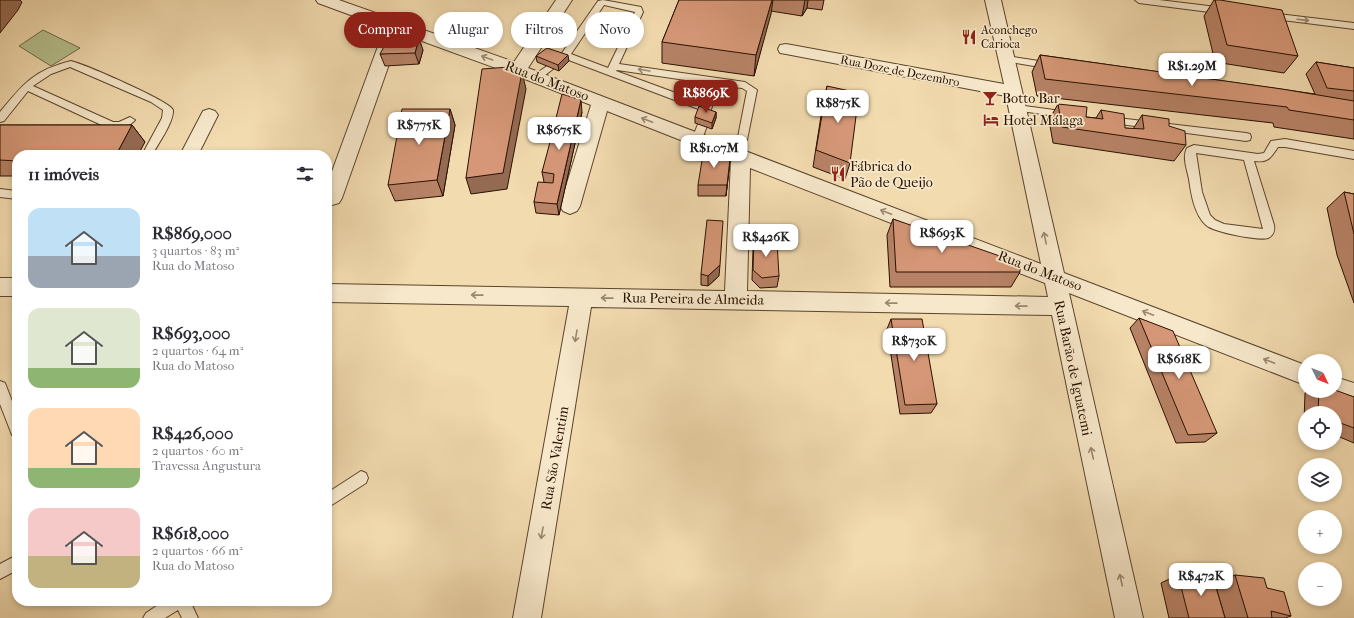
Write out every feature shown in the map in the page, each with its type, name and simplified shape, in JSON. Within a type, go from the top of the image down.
[{"type":"street","name":"Rua do Matoso","points":[[324,0],[358,12]]},
{"type":"street","points":[[518,70],[564,0]]},
{"type":"street","name":"Rua Barão de Iguatemi","points":[[992,0],[1007,59],[1053,276],[1129,618]]},
{"type":"street","name":"Rua do Matoso","points":[[426,36],[518,70],[543,72],[602,102],[742,146],[1053,276],[1298,372]]},
{"type":"street","points":[[332,198],[385,48]]},
{"type":"street","name":"Rua Doze de Dezembro","points":[[786,49],[1015,100]]},
{"type":"street","points":[[570,206],[602,102]]},
{"type":"street","points":[[192,150],[209,115]]},
{"type":"street","points":[[736,300],[742,146]]},
{"type":"street","points":[[0,287],[12,287]]},
{"type":"street","name":"Rua Pereira de Almeida","points":[[332,293],[1060,306]]},
{"type":"street","name":"Rua São Valentim","points":[[527,618],[582,297]]},
{"type":"street","points":[[1342,390],[1354,394]]},
{"type":"lane","points":[[1139,0],[1236,12]]},
{"type":"lane","points":[[612,68],[639,12],[638,9],[606,2],[601,3],[563,57],[612,68],[736,84],[750,88],[752,90],[742,146]]},
{"type":"lane","points":[[1260,15],[1354,26]]},
{"type":"lane","points":[[1007,59],[1062,68]]},
{"type":"lane","points":[[0,119],[35,79],[58,66],[71,64],[162,104],[168,109],[167,118],[150,150]]},
{"type":"lane","points":[[612,68],[706,111],[710,100],[711,81]]},
{"type":"lane","points":[[27,87],[112,126],[121,125],[130,120]]},
{"type":"lane","points":[[1015,100],[1082,117]]},
{"type":"lane","points":[[1098,119],[1246,137]]},
{"type":"lane","points":[[1248,157],[1268,225],[1269,231],[1266,234],[1220,227],[1211,223],[1202,211],[1190,151],[1194,149],[1248,157],[1266,158],[1270,154],[1274,144],[1285,143],[1354,155]]},
{"type":"lane","points":[[0,193],[12,194]]},
{"type":"lane","points":[[0,387],[12,418]]},
{"type":"lane","points":[[332,498],[361,478]]},
{"type":"lane","points":[[0,572],[12,565]]},
{"type":"lane","points":[[151,618],[170,606]]},
{"type":"lane","points":[[184,606],[190,618]]},
{"type":"green space","points":[[43,30],[80,48],[51,66],[19,46]]},
{"type":"building","points":[[679,0],[772,0],[756,55],[662,42]]},
{"type":"building","points":[[1215,0],[1282,10],[1298,56],[1227,45]]},
{"type":"building","points":[[383,48],[416,48],[415,53],[380,54]]},
{"type":"building","points":[[547,48],[568,55],[558,65],[536,56]]},
{"type":"building","points":[[1040,55],[1282,89],[1354,101],[1354,120],[1289,110],[1287,107],[1045,79]]},
{"type":"building","points":[[1316,62],[1354,68],[1354,91],[1327,88]]},
{"type":"building","points":[[509,67],[522,72],[503,173],[466,178],[482,69]]},
{"type":"building","points":[[827,86],[859,93],[850,163],[816,150]]},
{"type":"building","points":[[562,94],[581,100],[557,204],[534,202],[538,182],[553,183],[554,174],[542,172],[550,142],[563,143],[565,136],[552,134]]},
{"type":"building","points":[[1058,104],[1087,107],[1086,117],[1103,119],[1101,110],[1124,114],[1125,128],[1144,129],[1142,115],[1169,119],[1169,126],[1185,131],[1186,145],[1062,127]]},
{"type":"building","points":[[699,106],[716,112],[712,123],[695,117]]},
{"type":"building","points":[[402,109],[450,109],[437,180],[388,185]]},
{"type":"building","points":[[0,125],[132,125],[119,150],[12,150],[12,161],[0,160]]},
{"type":"building","points":[[704,148],[730,159],[727,185],[698,185]]},
{"type":"building","points":[[1344,192],[1354,194],[1354,234]]},
{"type":"building","points":[[893,219],[1020,263],[1020,272],[896,272]]},
{"type":"building","points":[[707,220],[723,221],[720,265],[708,276],[701,274]]},
{"type":"building","points":[[754,239],[777,241],[779,276],[762,278],[753,270]]},
{"type":"building","points":[[1139,318],[1173,331],[1217,433],[1188,435]]},
{"type":"building","points":[[891,319],[922,319],[937,404],[905,405]]},
{"type":"building","points":[[1342,393],[1354,397],[1354,428],[1342,424],[1342,406],[1318,406],[1319,398],[1342,398]]},
{"type":"building","points":[[1178,575],[1213,577],[1225,618],[1189,618]]},
{"type":"building","points":[[1235,575],[1264,578],[1267,588],[1284,592],[1291,616],[1271,611],[1272,618],[1248,618]]},
{"type":"place","name":"Aconchego Carioca","points":[[969,37]]},
{"type":"place","name":"Botto Bar","points":[[990,98]]},
{"type":"place","name":"Hotel Málaga","points":[[991,120]]},
{"type":"place","name":"Fábrica do Pão de Queijo","points":[[838,174]]}]
